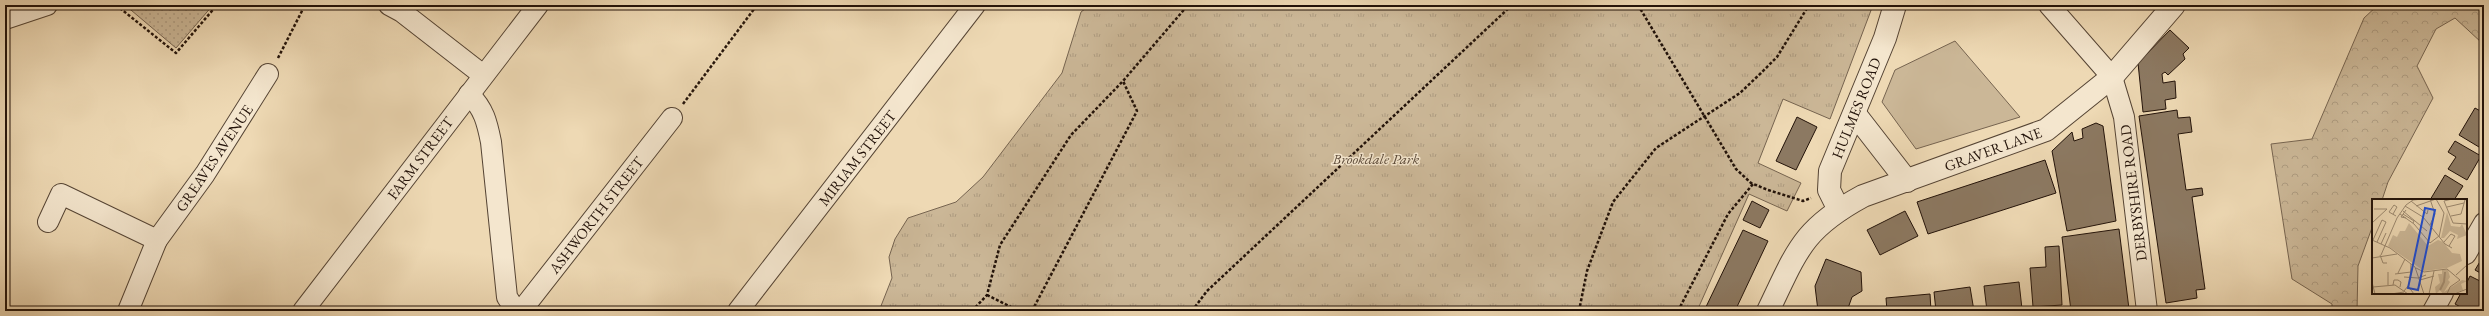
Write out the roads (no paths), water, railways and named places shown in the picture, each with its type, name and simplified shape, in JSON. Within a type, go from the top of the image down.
[{"type":"street","points":[[5,19],[47,5]]},
{"type":"street","points":[[390,5],[402,12],[483,75]]},
{"type":"street","name":"FARM STREET","points":[[303,311],[538,5]]},
{"type":"street","name":"MIRIAM STREET","points":[[738,311],[975,5]]},
{"type":"street","name":"HULMES ROAD","points":[[1834,200],[1830,171],[1855,114],[1885,38],[1895,5]]},
{"type":"street","points":[[2050,5],[2112,77]]},
{"type":"street","name":"GRAVER LANE","points":[[1768,311],[1801,244],[1834,200],[1864,196],[2046,130],[2112,77],[2173,5]]},
{"type":"street","name":"GREAVES AVENUE","points":[[128,311],[157,240],[205,174],[268,74]]},
{"type":"street","name":"DERBYSHIRE ROAD","points":[[2112,77],[2124,117],[2147,311]]},
{"type":"street","points":[[469,94],[482,109],[488,126],[507,297],[516,311]]},
{"type":"street","points":[[1855,114],[1907,180]]},
{"type":"street","name":"ASHWORTH STREET","points":[[521,311],[672,118]]},
{"type":"street","points":[[48,222],[61,194],[157,240]]},
{"type":"street","points":[[2467,252],[2484,223]]},
{"type":"street","points":[[2433,311],[2442,294]]},
{"type":"park label","name":"Brookdale Park","points":[[1376,158]]}]
